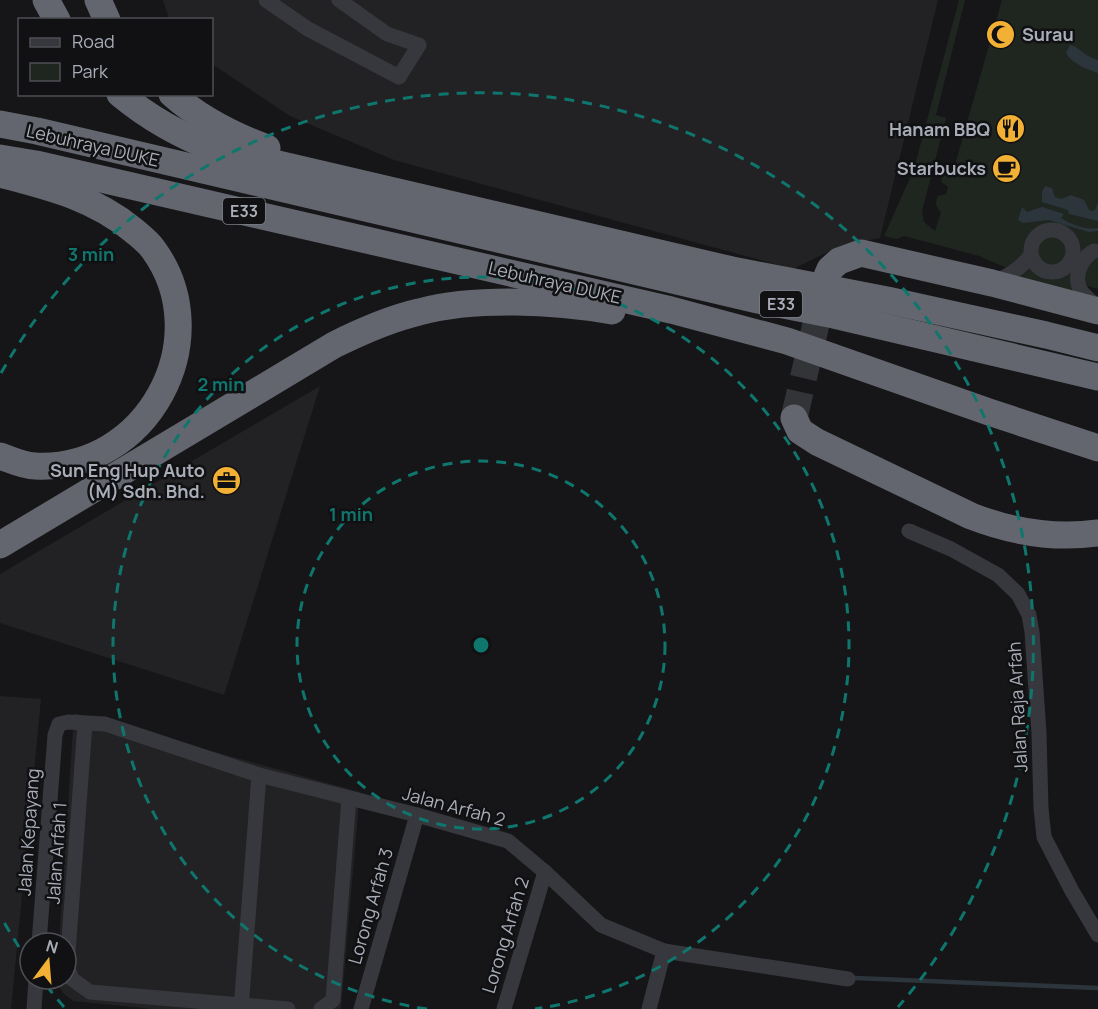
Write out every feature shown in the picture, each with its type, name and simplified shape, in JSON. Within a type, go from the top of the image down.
[{"type":"highway","points":[[46,0],[56,18]]},
{"type":"highway","points":[[98,0],[107,18]]},
{"type":"highway","points":[[123,96],[169,129],[218,150],[633,248],[886,300],[1098,348]]},
{"type":"highway","points":[[174,96],[225,131],[273,150],[547,217],[732,270]]},
{"type":"highway","name":"Lebuhraya DUKE","points":[[0,124],[1098,377]]},
{"type":"highway","name":"Lebuhraya DUKE","points":[[0,158],[32,173],[557,282],[671,310],[787,341],[1098,448]]},
{"type":"highway","points":[[0,174],[32,173],[115,216],[152,248],[164,268],[176,299],[177,341],[171,371],[157,400],[141,424],[111,448],[80,461],[34,466],[0,456]]},
{"type":"highway","points":[[313,195],[633,248]]},
{"type":"highway","points":[[827,276],[830,269],[839,261],[861,253],[1098,309]]},
{"type":"highway","points":[[0,545],[334,345],[374,326],[422,311],[478,303],[535,303],[592,308],[787,341]]},
{"type":"highway","points":[[1046,335],[1098,342]]},
{"type":"highway","points":[[794,417],[800,431],[817,442],[971,516],[995,525],[1029,533],[1056,536],[1098,533]]},
{"type":"street","points":[[266,0],[308,29],[399,77],[418,45],[387,34],[339,0]]},
{"type":"street","points":[[1072,253],[1061,270],[1048,272],[1037,266],[1031,255],[1032,243],[1041,233],[1047,231],[1066,235],[1072,253],[1074,277],[1098,309]]},
{"type":"street","points":[[1072,253],[1096,251]]},
{"type":"street","points":[[1080,288],[1078,278],[1082,260],[1096,251]]},
{"type":"street","points":[[992,283],[1015,271],[1031,255]]},
{"type":"street","name":"Jalan Raja Arfah","points":[[909,531],[951,549],[998,575],[1018,594],[1029,615],[1039,734],[1044,837],[1098,935]]},
{"type":"street","name":"Jalan Arfah 2","points":[[59,724],[68,722],[105,724],[260,775],[508,841],[601,925],[664,951],[848,979]]},
{"type":"street","name":"Jalan Kepayang","points":[[40,931],[55,735],[59,724]]},
{"type":"street","name":"Jalan Arfah 1","points":[[85,724],[67,966],[72,979],[90,992],[288,1009]]},
{"type":"street","points":[[241,1006],[260,775]]},
{"type":"street","points":[[321,1009],[333,999],[349,799]]},
{"type":"street","name":"Lorong Arfah 3","points":[[361,1009],[417,815]]},
{"type":"street","name":"Lorong Arfah 2","points":[[504,1009],[545,872]]},
{"type":"street","points":[[649,1009],[664,951]]},
{"type":"street","points":[[34,1009],[35,991]]},
{"type":"shaded area","points":[[163,0],[938,0],[880,238],[840,246],[793,269],[394,160],[290,116],[213,65],[213,18],[169,18]]},
{"type":"shaded area","points":[[1070,45],[1098,60],[1098,73],[1072,60],[1066,53]]},
{"type":"shaded area","points":[[1045,186],[1052,188],[1055,197],[1061,199],[1071,195],[1084,200],[1089,210],[1092,211],[1095,210],[1098,202],[1098,221],[1069,214],[1068,210],[1042,202],[1042,192]]},
{"type":"shaded area","points":[[1022,207],[1027,212],[1042,207],[1064,214],[1061,218],[1075,225],[1084,228],[1098,228],[1098,231],[1089,232],[1049,220],[1023,223],[1018,220]]},
{"type":"shaded area","name":"Sun Eng Hup Auto (M) Sdn. Bhd.","points":[[320,386],[224,695],[0,623],[0,574]]},
{"type":"shaded area","points":[[0,696],[41,699],[11,1009],[0,1009]]},
{"type":"shaded area","points":[[74,713],[360,792],[341,1009],[152,1009],[73,1001],[62,991],[78,991],[78,931],[60,931]]},
{"type":"green space","points":[[959,0],[965,0],[936,115],[946,118],[922,211],[924,222],[935,231],[941,212],[937,207],[937,198],[946,194],[948,187],[941,182],[943,172],[952,175],[1002,0],[1098,0],[1098,289],[1070,281],[1082,299],[1015,280],[1009,269],[979,256],[904,236],[896,239],[884,236],[914,169]]},
{"type":"waterway","points":[[855,978],[1098,988]]},
{"type":"tunnel","points":[[794,418],[824,290]]},
{"type":"place","name":"Surau","points":[[1001,34]]},
{"type":"place","name":"Hanam BBQ","points":[[1011,129]]},
{"type":"place","name":"Starbucks","points":[[1007,168]]},
{"type":"place","name":"Sun Eng Hup Auto (M) Sdn. Bhd.","points":[[226,480]]}]
